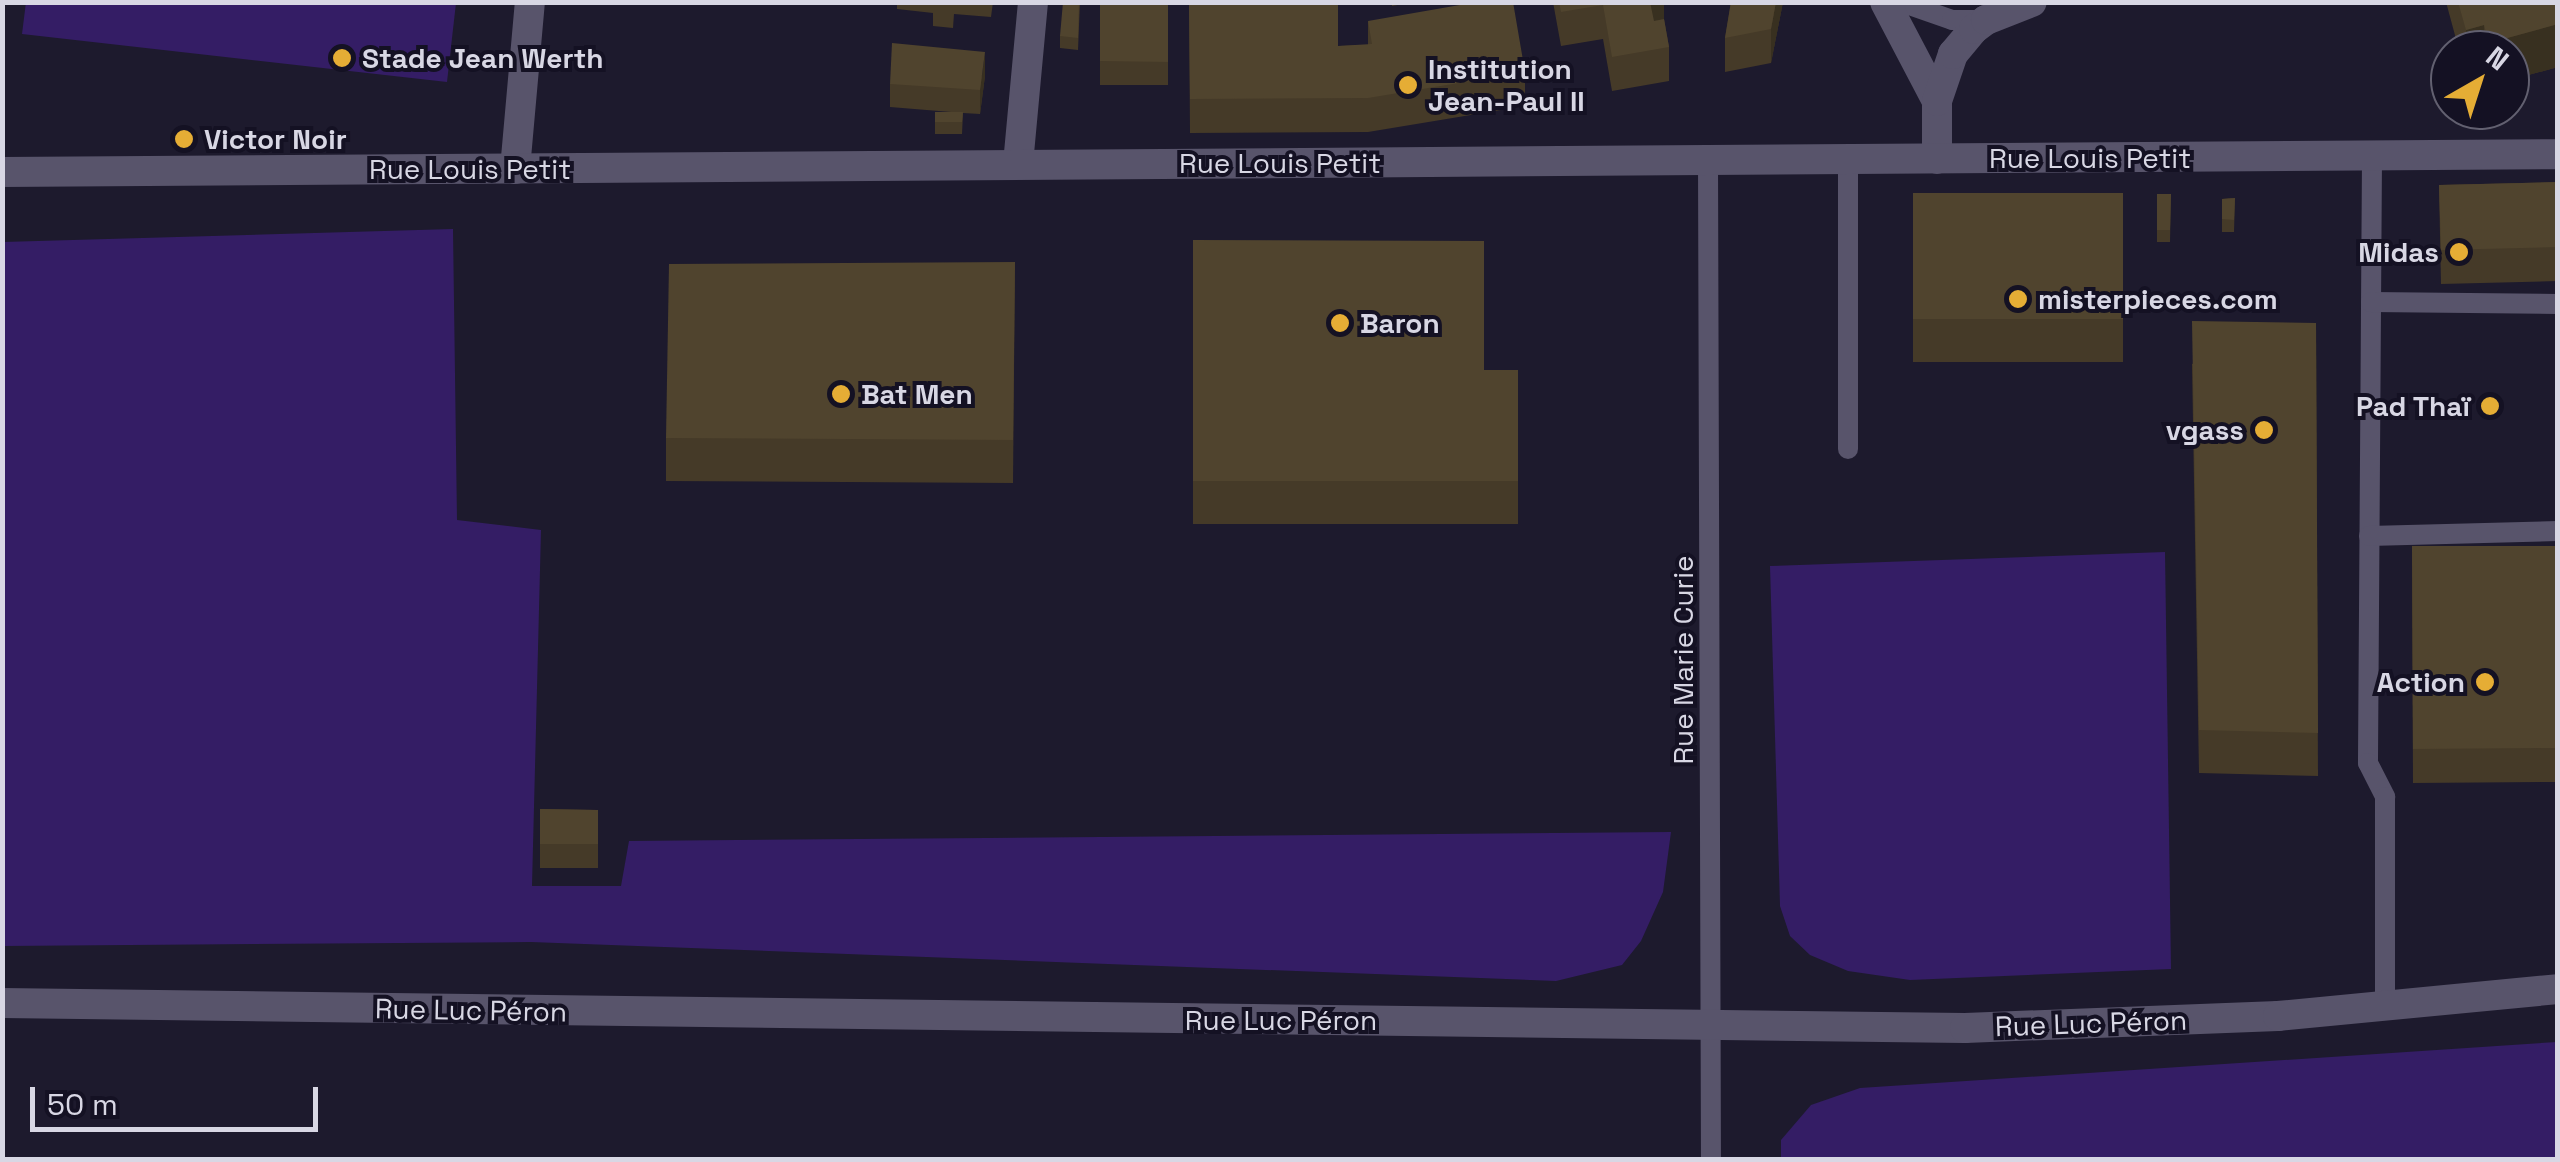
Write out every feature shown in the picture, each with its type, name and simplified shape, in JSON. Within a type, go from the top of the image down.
[{"type":"street","points":[[515,169],[530,2]]},
{"type":"street","points":[[1018,164],[1033,2]]},
{"type":"street","points":[[1885,2],[1937,100]]},
{"type":"street","points":[[1937,159],[1937,100],[1953,54],[1986,20],[2032,2]]},
{"type":"street","name":"Rue Louis Petit","points":[[2,172],[2558,154]]},
{"type":"street","name":"Rue Luc Péron","points":[[2,1002],[1712,1026],[2020,1026],[2385,1007],[2558,990]]},
{"type":"lane","points":[[1902,2],[1952,20],[1986,20]]},
{"type":"lane","points":[[2372,156],[2368,764],[2384,796],[2385,1007]]},
{"type":"lane","name":"Rue Marie Curie","points":[[1708,160],[1711,1160]]},
{"type":"lane","points":[[1848,160],[1848,450]]},
{"type":"lane","points":[[2370,302],[2558,304]]},
{"type":"lane","points":[[2369,536],[2558,531]]},
{"type":"shaded area","name":"Stade Jean Werth","points":[[26,2],[456,3],[447,82],[22,34]]},
{"type":"shaded area","points":[[453,229],[457,520],[541,530],[532,886],[621,886],[629,841],[1671,832],[1663,892],[1641,941],[1622,965],[1556,981],[531,942],[3,946],[3,242]]},
{"type":"shaded area","points":[[2165,552],[2171,969],[1910,980],[1848,971],[1810,955],[1790,936],[1780,906],[1770,566]]},
{"type":"shaded area","points":[[2557,1042],[2557,1159],[1781,1159],[1781,1140],[1811,1105],[1860,1088]]},
{"type":"building","points":[[1063,2],[1079,2],[1078,38],[1060,36]]},
{"type":"building","points":[[1100,2],[1168,2],[1168,62],[1100,61]]},
{"type":"building","points":[[1189,2],[1338,2],[1338,46],[1372,44],[1368,21],[1477,2],[1513,2],[1525,72],[1368,98],[1190,99]]},
{"type":"building","points":[[1559,2],[1650,2],[1654,21],[1664,19],[1669,47],[1612,57],[1603,5],[1561,12]]},
{"type":"building","points":[[1731,2],[1776,2],[1771,29],[1725,38]]},
{"type":"building","points":[[2458,2],[2558,2],[2558,24],[2530,32],[2485,30],[2484,25],[2466,30]]},
{"type":"building","points":[[892,43],[985,52],[980,90],[890,84]]},
{"type":"building","points":[[935,112],[963,112],[962,122],[935,122]]},
{"type":"building","points":[[2558,182],[2558,247],[2441,250],[2439,185]]},
{"type":"building","name":"misterpieces.com","points":[[1913,193],[2123,193],[2123,319],[1913,319]]},
{"type":"building","points":[[2157,194],[2171,194],[2170,230],[2157,230]]},
{"type":"building","points":[[2235,198],[2234,220],[2222,219],[2222,199]]},
{"type":"building","points":[[1193,240],[1484,241],[1484,370],[1518,370],[1518,481],[1193,481]]},
{"type":"building","name":"Bat Men","points":[[1015,262],[1013,440],[666,438],[669,264]]},
{"type":"building","points":[[2192,321],[2316,323],[2318,733],[2199,730]]},
{"type":"building","name":"Action","points":[[2412,546],[2558,546],[2558,748],[2413,749]]},
{"type":"building","points":[[540,809],[598,810],[598,844],[540,844]]},
{"type":"place","name":"Stade Jean Werth","points":[[342,58]]},
{"type":"place","name":"Institution Jean-Paul II","points":[[1408,85]]},
{"type":"place","name":"Victor Noir","points":[[184,139]]},
{"type":"place","name":"Midas","points":[[2459,252]]},
{"type":"place","name":"misterpieces.com","points":[[2018,299]]},
{"type":"place","name":"Baron","points":[[1340,323]]},
{"type":"place","name":"Bat Men","points":[[841,394]]},
{"type":"place","name":"Pad Thaï","points":[[2490,406]]},
{"type":"place","name":"vgass","points":[[2264,430]]},
{"type":"place","name":"Action","points":[[2485,682]]}]
